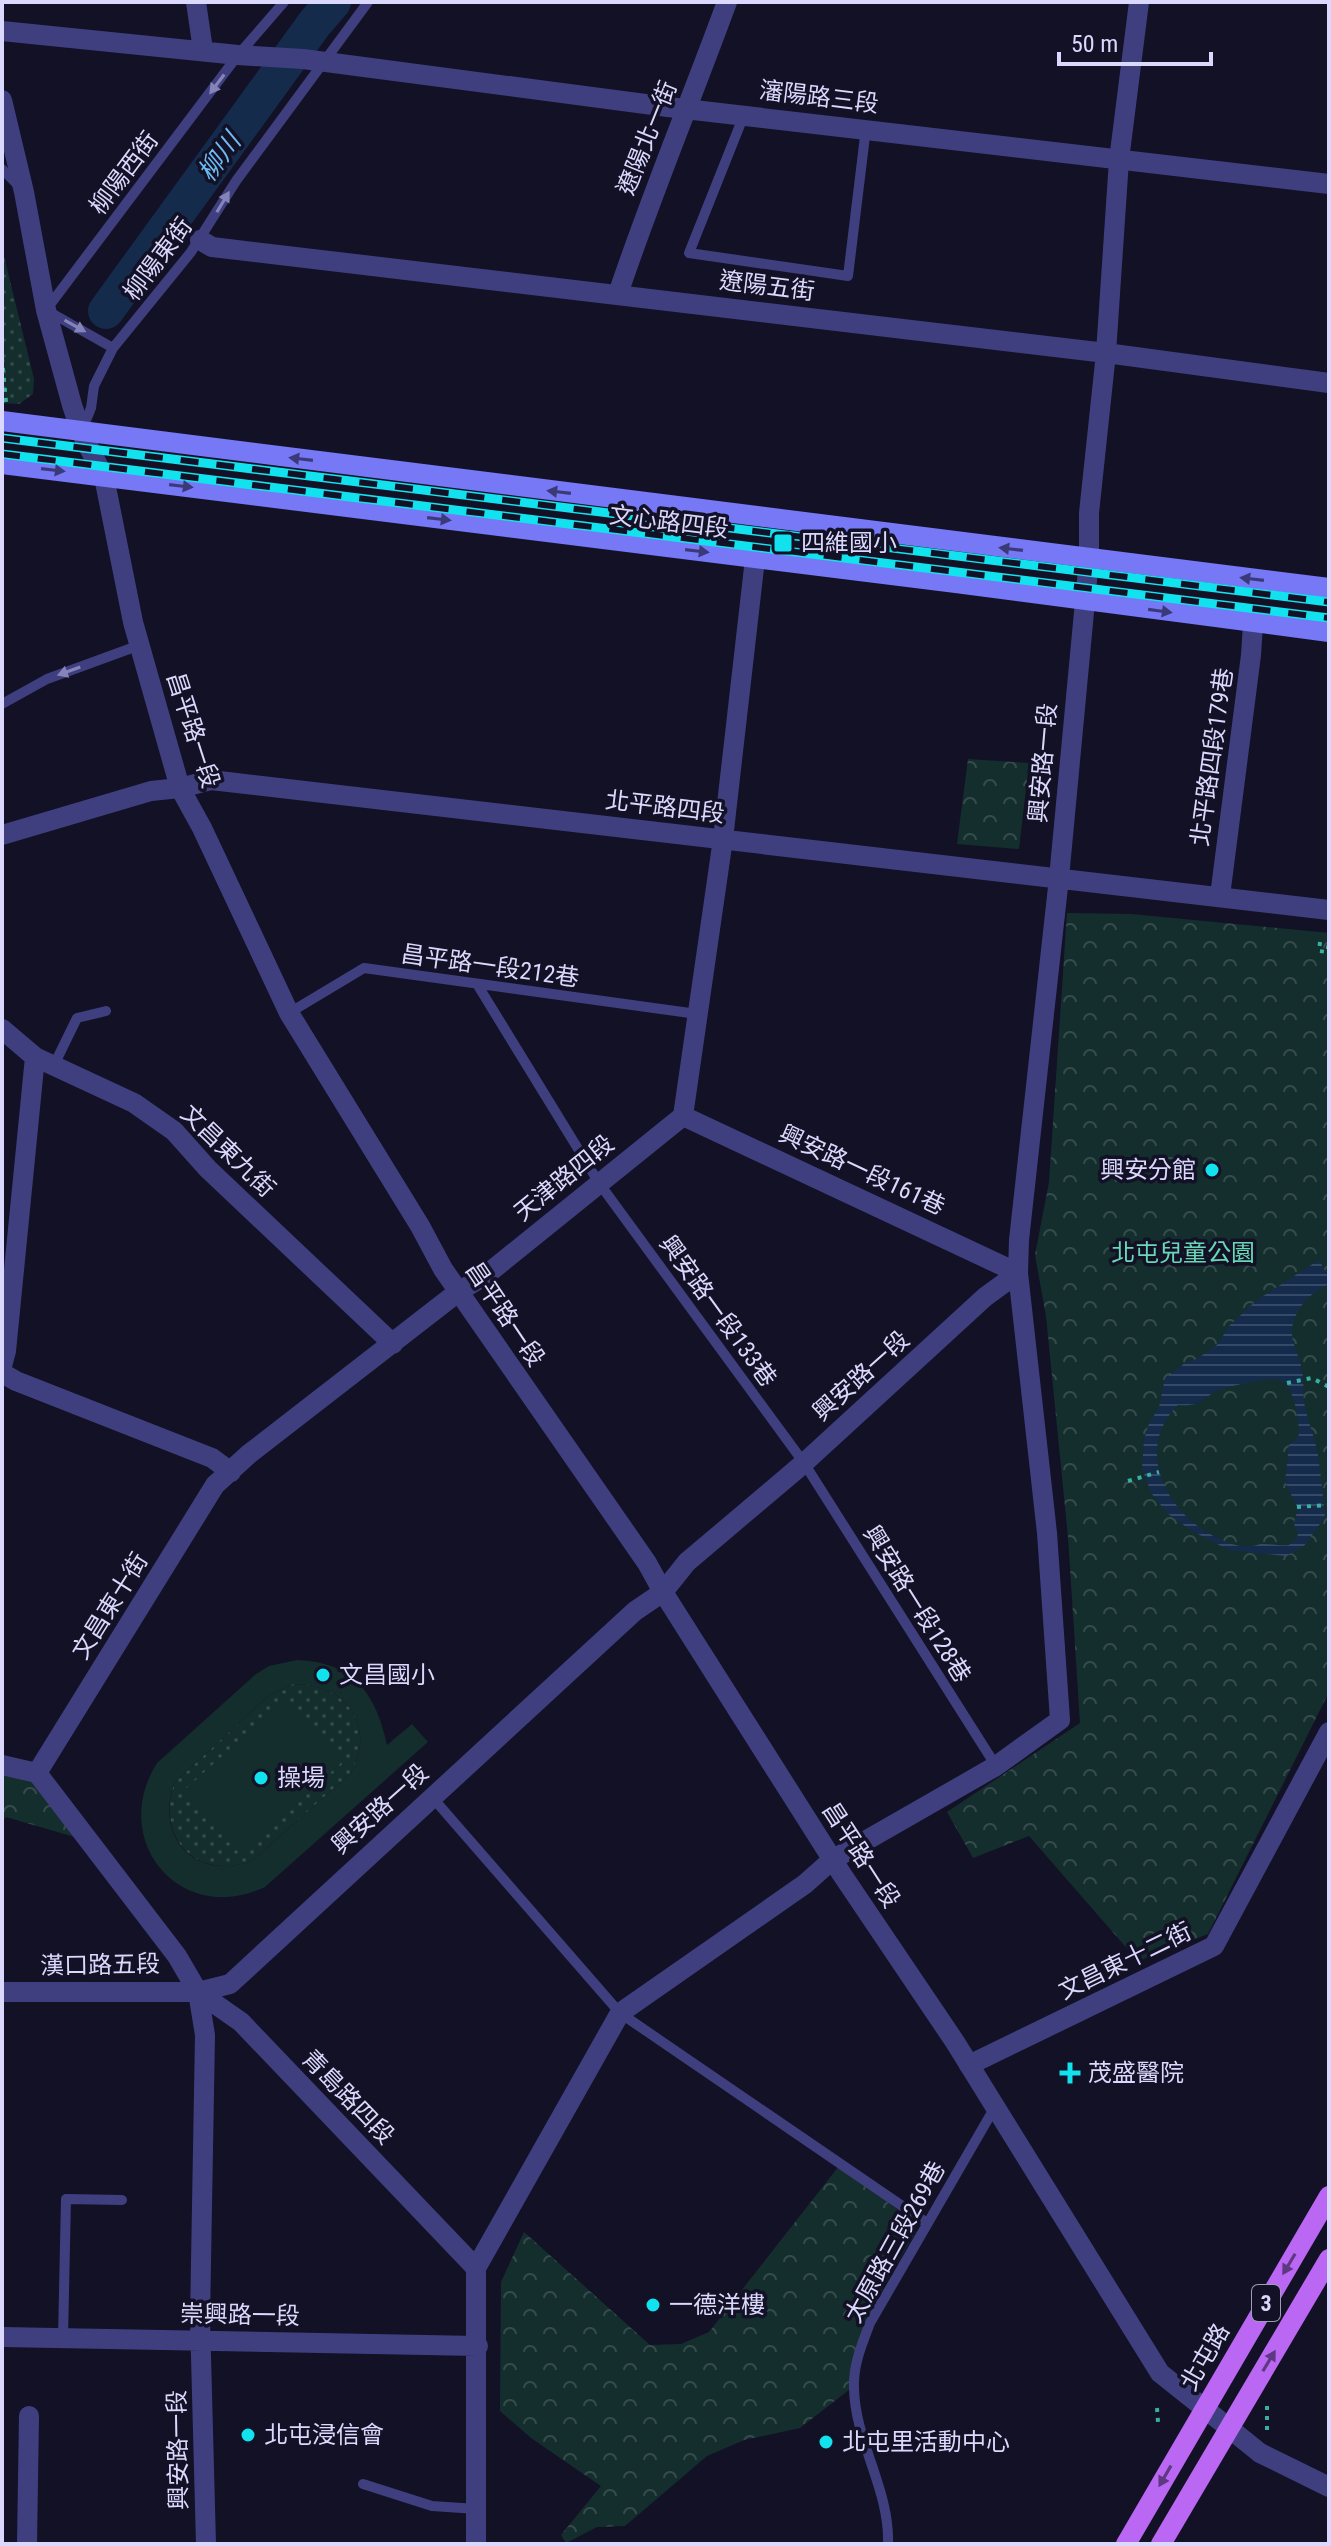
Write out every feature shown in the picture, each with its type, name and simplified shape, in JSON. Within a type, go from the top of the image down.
[{"type":"main road","name":"文心路四段","points":[[4,413],[81,432],[1329,588]]},
{"type":"main road","name":"文心路四段","points":[[2,464],[1329,632]]},
{"type":"main road","name":"北屯路","points":[[1126,2544],[1329,2196]]},
{"type":"main road","name":"3","points":[[1161,2544],[1329,2259]]},
{"type":"street","points":[[196,2],[203,50]]},
{"type":"street","name":"遼陽北一街","points":[[618,294],[727,2]]},
{"type":"street","name":"興安路一段","points":[[206,2544],[202,2340],[205,2035],[198,1992],[230,1984],[635,1611],[663,1592],[687,1562],[804,1463],[985,1297],[1018,1273],[1089,559],[1089,513],[1106,353],[1119,160],[1139,2]]},
{"type":"street","points":[[2,31],[245,55]]},
{"type":"street","name":"瀋陽路三段","points":[[245,55],[1329,184]]},
{"type":"street","name":"昌平路一段","points":[[2,100],[24,192],[46,310],[81,432],[104,477],[133,622],[180,788],[289,1013],[458,1292],[647,1563],[832,1860],[969,2065],[1160,2373],[1260,2453],[1329,2487]]},
{"type":"street","name":"遼陽五街","points":[[200,240],[212,247],[1106,353],[1329,383]]},
{"type":"street","points":[[683,1116],[723,839],[755,559]]},
{"type":"street","name":"北平路四段179巷","points":[[1220,896],[1253,624]]},
{"type":"street","name":"北平路四段","points":[[2,835],[151,791],[211,780],[1329,910]]},
{"type":"street","name":"文昌東九街","points":[[2,1029],[44,1061],[134,1103],[174,1131],[208,1169],[393,1344]]},
{"type":"street","points":[[2,1366],[44,1061]]},
{"type":"street","name":"興安路一段161巷","points":[[683,1116],[1018,1273]]},
{"type":"street","name":"天津路四段","points":[[231,1472],[249,1454],[458,1292],[486,1275],[683,1116]]},
{"type":"street","points":[[476,2544],[476,2268],[620,2013],[805,1884],[832,1860],[996,1766],[1060,1720],[1047,1533],[1018,1273]]},
{"type":"street","points":[[2,1373],[211,1458],[231,1472]]},
{"type":"street","name":"文昌東十街","points":[[37,1773],[215,1485],[231,1472]]},
{"type":"street","name":"文昌東十二街","points":[[969,2065],[1214,1946],[1329,1732]]},
{"type":"street","points":[[2,1765],[37,1773]]},
{"type":"street","name":"青島路四段","points":[[37,1773],[177,1956],[198,1992],[241,2022],[476,2268]]},
{"type":"street","name":"漢口路五段","points":[[2,1992],[198,1992]]},
{"type":"street","name":"崇興路一段","points":[[2,2337],[478,2346]]},
{"type":"street","points":[[27,2544],[29,2416]]},
{"type":"lane","name":"柳陽西街","points":[[46,310],[284,2]]},
{"type":"lane","name":"柳陽東街","points":[[81,432],[91,408],[94,386],[113,348],[200,240],[314,61],[368,2]]},
{"type":"lane","points":[[744,115],[689,253],[848,276],[866,128]]},
{"type":"lane","points":[[2,169],[24,192]]},
{"type":"lane","points":[[46,310],[113,348]]},
{"type":"lane","points":[[2,704],[47,679],[140,645]]},
{"type":"lane","name":"昌平路一段212巷","points":[[289,1013],[364,968],[697,1014]]},
{"type":"lane","name":"興安路一段133巷","points":[[477,984],[599,1183],[804,1463]]},
{"type":"lane","points":[[44,1061],[77,1018],[106,1011]]},
{"type":"lane","name":"興安路一段128巷","points":[[804,1463],[996,1766]]},
{"type":"lane","points":[[432,1797],[620,2013],[927,2223]]},
{"type":"lane","name":"太原路三段269巷","points":[[887,2542],[885,2511],[859,2422],[853,2387],[858,2353],[870,2323],[995,2107]]},
{"type":"lane","points":[[63,2338],[66,2199],[122,2200]]},
{"type":"lane","points":[[363,2484],[432,2506],[477,2509]]},
{"type":"path","points":[[2,358],[4,413]]},
{"type":"path","points":[[1320,942],[1319,951],[1327,952],[1329,944]]},
{"type":"path","points":[[1287,1383],[1312,1378],[1329,1387]]},
{"type":"path","points":[[1128,1481],[1159,1472]]},
{"type":"path","points":[[1297,1507],[1329,1505]]},
{"type":"path","points":[[1267,2404],[1267,2439]]},
{"type":"path","points":[[1157,2408],[1158,2422]]},
{"type":"green space","points":[[2,248],[34,379],[33,394],[19,404],[2,403]]},
{"type":"green space","points":[[968,759],[1029,763],[1019,849],[957,844]]},
{"type":"green space","name":"北屯兒童公園","points":[[1067,913],[1131,914],[1329,933],[1329,1692],[1208,1934],[1138,1961],[1029,1836],[973,1858],[947,1812],[1080,1723],[1068,1537],[1046,1316],[1035,1255],[1049,1182]]},
{"type":"green space","points":[[297,1660],[333,1667],[347,1674],[368,1696],[387,1745],[412,1724],[428,1742],[265,1887],[234,1896],[206,1895],[181,1886],[161,1869],[147,1847],[141,1821],[144,1792],[157,1763],[256,1674],[269,1666]],"holes":[[[293,1684],[311,1686],[341,1699],[358,1723],[358,1755],[351,1773],[252,1861],[232,1866],[198,1860],[176,1838],[170,1822],[174,1783],[267,1697]]]},
{"type":"green space","points":[[293,1684],[328,1691],[351,1710],[358,1723],[360,1738],[351,1773],[252,1861],[232,1866],[198,1860],[176,1838],[171,1822],[170,1803],[174,1783],[267,1697]]},
{"type":"green space","name":"操場","points":[[284,1701],[341,1763],[240,1854],[182,1792]]},
{"type":"green space","points":[[2,1772],[29,1778],[78,1838],[6,1817],[2,1822]]},
{"type":"green space","points":[[839,2166],[910,2219],[916,2232],[884,2285],[863,2337],[854,2386],[800,2428],[744,2440],[707,2456],[625,2526],[597,2527],[566,2543],[561,2535],[601,2486],[531,2438],[500,2411],[501,2282],[524,2232],[650,2345],[681,2344],[709,2332]]},
{"type":"water","points":[[1319,1260],[1329,1278],[1329,1284],[1302,1305],[1292,1329],[1302,1371],[1305,1409],[1318,1455],[1325,1517],[1304,1546],[1286,1556],[1229,1550],[1192,1531],[1167,1513],[1152,1494],[1142,1469],[1144,1440],[1159,1407],[1165,1378],[1218,1344],[1229,1326],[1257,1300]],"holes":[[[1270,1379],[1287,1384],[1299,1429],[1299,1435],[1289,1445],[1285,1482],[1297,1507],[1294,1524],[1297,1537],[1289,1545],[1244,1546],[1229,1543],[1203,1530],[1187,1517],[1163,1482],[1158,1462],[1158,1443],[1164,1423],[1178,1405],[1197,1403],[1226,1388]]]},
{"type":"waterway","name":"柳川","points":[[106,311],[333,2]]},
{"type":"railway","points":[[2,438],[1329,602]]},
{"type":"railway","points":[[2,454],[1329,618]]},
{"type":"place","name":"四維國小","points":[[783,543]]},
{"type":"place","name":"興安分館","points":[[1212,1170]]},
{"type":"place","name":"文昌國小","points":[[323,1675]]},
{"type":"place","name":"操場","points":[[261,1778]]},
{"type":"place","name":"茂盛醫院","points":[[1070,2073]]},
{"type":"place","name":"一德洋樓","points":[[653,2305]]},
{"type":"place","name":"北屯浸信會","points":[[248,2435]]},
{"type":"place","name":"北屯里活動中心","points":[[826,2442]]}]
